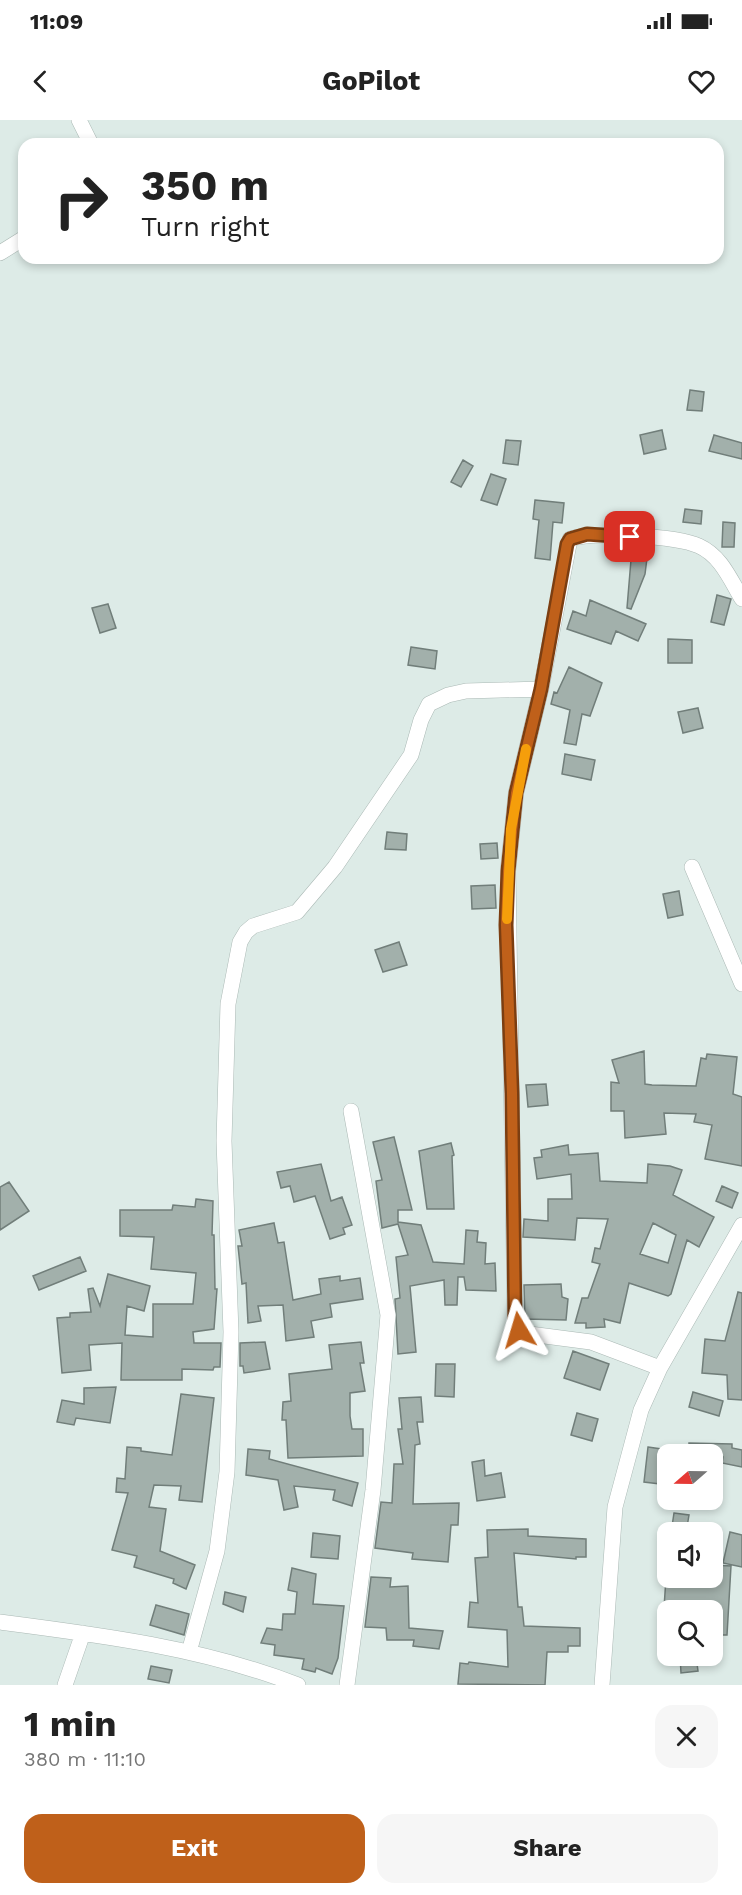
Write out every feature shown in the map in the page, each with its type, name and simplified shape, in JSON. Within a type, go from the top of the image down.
[{"type":"street","points":[[79,120],[88,138]]},
{"type":"street","points":[[0,253],[18,241]]},
{"type":"street","points":[[660,1368],[600,1344],[561,1336],[522,1333],[515,1323],[512,1093],[506,925],[508,871],[516,793],[541,689],[570,539],[587,534],[660,539],[699,546],[722,563],[742,599]]},
{"type":"street","points":[[189,1652],[217,1551],[227,1472],[231,1332],[224,1141],[228,1004],[240,942],[246,932],[253,927],[297,912],[335,867],[411,755],[421,720],[429,704],[448,695],[466,691],[541,689]]},
{"type":"street","points":[[692,867],[742,984]]},
{"type":"street","points":[[347,1685],[373,1490],[388,1315],[351,1111]]},
{"type":"street","points":[[602,1685],[615,1507],[641,1410],[660,1368],[742,1225]]},
{"type":"street","points":[[0,1622],[82,1633],[189,1652],[267,1673],[298,1685]]},
{"type":"street","points":[[65,1685],[82,1633]]},
{"type":"building","points":[[690,390],[704,392],[702,411],[687,410]]},
{"type":"building","points":[[662,430],[666,449],[644,454],[640,435]]},
{"type":"building","points":[[714,435],[742,443],[742,459],[709,451]]},
{"type":"building","points":[[506,440],[521,441],[518,465],[503,463]]},
{"type":"building","points":[[463,460],[473,466],[461,487],[451,482]]},
{"type":"building","points":[[491,474],[506,479],[497,505],[481,500]]},
{"type":"building","points":[[535,500],[564,503],[562,523],[553,522],[550,560],[535,558],[539,520],[533,519]]},
{"type":"building","points":[[685,509],[702,511],[701,524],[683,522]]},
{"type":"building","points":[[723,522],[735,523],[734,547],[722,547]]},
{"type":"building","points":[[632,548],[648,550],[645,574],[631,609],[627,608]]},
{"type":"building","points":[[717,595],[731,599],[724,625],[711,622]]},
{"type":"building","points":[[590,600],[646,624],[638,641],[616,631],[611,644],[567,629],[573,611],[586,616]]},
{"type":"building","points":[[108,604],[116,628],[100,633],[92,608]]},
{"type":"building","points":[[668,639],[692,640],[692,663],[668,663]]},
{"type":"building","points":[[411,647],[437,651],[435,669],[408,665]]},
{"type":"building","points":[[569,667],[602,683],[590,716],[582,714],[576,745],[564,743],[570,710],[551,704],[554,692],[557,693]]},
{"type":"building","points":[[698,708],[703,728],[683,733],[678,712]]},
{"type":"building","points":[[565,754],[595,760],[591,780],[562,774]]},
{"type":"building","points":[[387,832],[407,834],[406,850],[385,849]]},
{"type":"building","points":[[497,843],[498,858],[481,859],[480,844]]},
{"type":"building","points":[[495,885],[496,908],[472,909],[471,886]]},
{"type":"building","points":[[679,891],[683,915],[668,918],[663,894]]},
{"type":"building","points":[[399,942],[407,965],[383,972],[375,950]]},
{"type":"building","points":[[644,1051],[645,1084],[652,1085],[696,1086],[701,1058],[706,1059],[707,1054],[737,1057],[733,1094],[742,1097],[742,1166],[705,1159],[712,1125],[694,1122],[696,1114],[664,1113],[666,1134],[625,1138],[624,1111],[611,1111],[611,1082],[619,1083],[612,1060]]},
{"type":"building","points":[[546,1084],[548,1105],[528,1107],[526,1085]]},
{"type":"building","points":[[394,1137],[412,1210],[398,1210],[398,1222],[421,1225],[433,1262],[464,1264],[466,1230],[478,1231],[477,1242],[486,1243],[485,1264],[495,1263],[496,1291],[466,1290],[464,1277],[458,1277],[457,1305],[445,1305],[444,1280],[410,1286],[416,1352],[398,1354],[395,1299],[400,1298],[396,1257],[408,1255],[398,1224],[382,1228],[376,1181],[382,1180],[373,1142]]},
{"type":"building","points":[[451,1143],[454,1155],[452,1156],[454,1209],[427,1209],[419,1151]]},
{"type":"building","points":[[568,1145],[569,1155],[598,1153],[600,1181],[647,1183],[648,1164],[670,1166],[682,1170],[673,1195],[714,1217],[699,1247],[687,1240],[671,1294],[668,1296],[629,1283],[620,1323],[604,1319],[605,1327],[586,1328],[586,1323],[575,1323],[582,1298],[588,1298],[600,1264],[592,1262],[595,1248],[600,1249],[608,1219],[577,1218],[575,1240],[523,1237],[524,1219],[548,1221],[548,1199],[572,1199],[571,1174],[537,1179],[534,1158],[542,1157],[541,1150]],"holes":[[[653,1223],[676,1235],[668,1263],[640,1254]]]},
{"type":"building","points":[[321,1164],[331,1201],[342,1197],[352,1225],[343,1228],[345,1234],[330,1239],[315,1196],[294,1202],[290,1186],[281,1188],[277,1172]]},
{"type":"building","points":[[9,1182],[29,1211],[0,1230],[0,1187]]},
{"type":"building","points":[[722,1186],[738,1193],[732,1208],[716,1201]]},
{"type":"building","points":[[196,1199],[213,1201],[212,1235],[214,1235],[215,1289],[217,1289],[214,1329],[193,1332],[194,1343],[221,1343],[220,1367],[214,1367],[213,1370],[182,1369],[182,1380],[121,1380],[122,1343],[89,1345],[91,1370],[62,1373],[57,1318],[70,1317],[70,1313],[91,1312],[88,1289],[93,1288],[100,1306],[108,1274],[150,1286],[144,1311],[127,1306],[125,1335],[153,1337],[153,1304],[193,1304],[196,1273],[151,1269],[154,1237],[120,1236],[120,1210],[172,1210],[173,1205],[195,1207]]},
{"type":"building","points":[[274,1223],[278,1243],[284,1242],[293,1300],[321,1294],[319,1279],[340,1276],[340,1281],[360,1278],[363,1299],[330,1304],[332,1317],[311,1321],[314,1337],[286,1341],[283,1305],[258,1306],[261,1321],[248,1323],[246,1283],[242,1284],[238,1246],[242,1246],[239,1230]]},
{"type":"building","points":[[80,1257],[86,1271],[39,1290],[33,1276]]},
{"type":"building","points":[[561,1284],[562,1297],[568,1299],[566,1320],[525,1319],[524,1285]]},
{"type":"building","points":[[738,1292],[742,1293],[742,1400],[728,1399],[727,1375],[702,1373],[705,1339],[725,1341]]},
{"type":"building","points":[[265,1342],[270,1369],[244,1373],[243,1366],[240,1366],[240,1343]]},
{"type":"building","points":[[361,1342],[364,1363],[360,1363],[365,1391],[350,1393],[350,1416],[352,1429],[363,1429],[363,1456],[288,1458],[286,1420],[282,1420],[283,1402],[291,1401],[289,1374],[332,1369],[329,1345]]},
{"type":"building","points":[[573,1351],[609,1364],[600,1390],[564,1378]]},
{"type":"building","points":[[436,1364],[455,1364],[454,1397],[435,1396]]},
{"type":"building","points":[[116,1387],[110,1423],[76,1418],[74,1425],[57,1422],[62,1400],[84,1404],[84,1388]]},
{"type":"building","points":[[693,1392],[723,1401],[719,1416],[689,1407]]},
{"type":"building","points":[[181,1394],[214,1398],[202,1502],[179,1500],[181,1486],[154,1485],[149,1507],[166,1509],[160,1551],[195,1565],[186,1589],[173,1583],[174,1579],[134,1567],[137,1556],[112,1550],[128,1493],[116,1492],[117,1478],[125,1479],[127,1447],[172,1455]]},
{"type":"building","points":[[421,1397],[423,1422],[417,1422],[420,1444],[415,1445],[413,1504],[459,1503],[458,1525],[451,1525],[448,1562],[412,1559],[413,1553],[375,1548],[381,1502],[392,1503],[394,1464],[403,1464],[398,1429],[402,1429],[399,1398]]},
{"type":"building","points":[[577,1413],[598,1419],[592,1441],[571,1435]]},
{"type":"building","points":[[689,1443],[732,1444],[732,1448],[742,1450],[742,1467],[723,1463],[723,1444]]},
{"type":"building","points":[[648,1447],[657,1448],[657,1484],[644,1482]]},
{"type":"building","points":[[248,1449],[270,1451],[269,1459],[358,1483],[352,1506],[333,1500],[335,1490],[294,1486],[298,1507],[284,1510],[278,1480],[246,1475]]},
{"type":"building","points":[[484,1460],[485,1476],[501,1473],[505,1497],[477,1501],[472,1462]]},
{"type":"building","points":[[674,1513],[689,1515],[688,1522],[673,1522]]},
{"type":"building","points":[[528,1529],[528,1536],[586,1539],[586,1557],[576,1557],[576,1559],[514,1553],[518,1607],[522,1607],[524,1626],[580,1628],[580,1646],[568,1646],[568,1652],[547,1652],[545,1685],[458,1684],[460,1663],[508,1667],[507,1630],[468,1627],[470,1602],[478,1603],[475,1558],[488,1557],[487,1530]]},
{"type":"building","points":[[730,1532],[742,1535],[742,1567],[723,1563]]},
{"type":"building","points":[[313,1533],[340,1536],[338,1559],[311,1557]]},
{"type":"building","points":[[723,1566],[731,1566],[727,1635],[723,1635],[723,1600],[665,1600],[665,1588],[723,1588]]},
{"type":"building","points":[[292,1568],[316,1574],[313,1604],[344,1606],[338,1658],[332,1674],[316,1668],[315,1672],[302,1669],[304,1659],[274,1655],[275,1645],[261,1643],[267,1628],[282,1630],[283,1614],[295,1614],[297,1592],[288,1590]]},
{"type":"building","points":[[371,1577],[391,1578],[390,1587],[408,1586],[409,1628],[443,1631],[439,1649],[413,1646],[414,1640],[387,1640],[386,1628],[365,1627]]},
{"type":"building","points":[[225,1592],[246,1597],[243,1612],[223,1604]]},
{"type":"building","points":[[156,1605],[189,1614],[184,1635],[150,1625]]},
{"type":"building","points":[[151,1666],[172,1670],[169,1683],[148,1679]]},
{"type":"building","points":[[681,1666],[697,1666],[698,1671],[681,1673]]},
{"type":"slow traffic","points":[[507,919],[511,829],[526,749]]},
{"type":"route","points":[[519,1330],[515,1323],[512,1093],[506,925],[511,829],[516,793],[541,689],[567,544],[570,539],[587,534],[630,537]]}]
